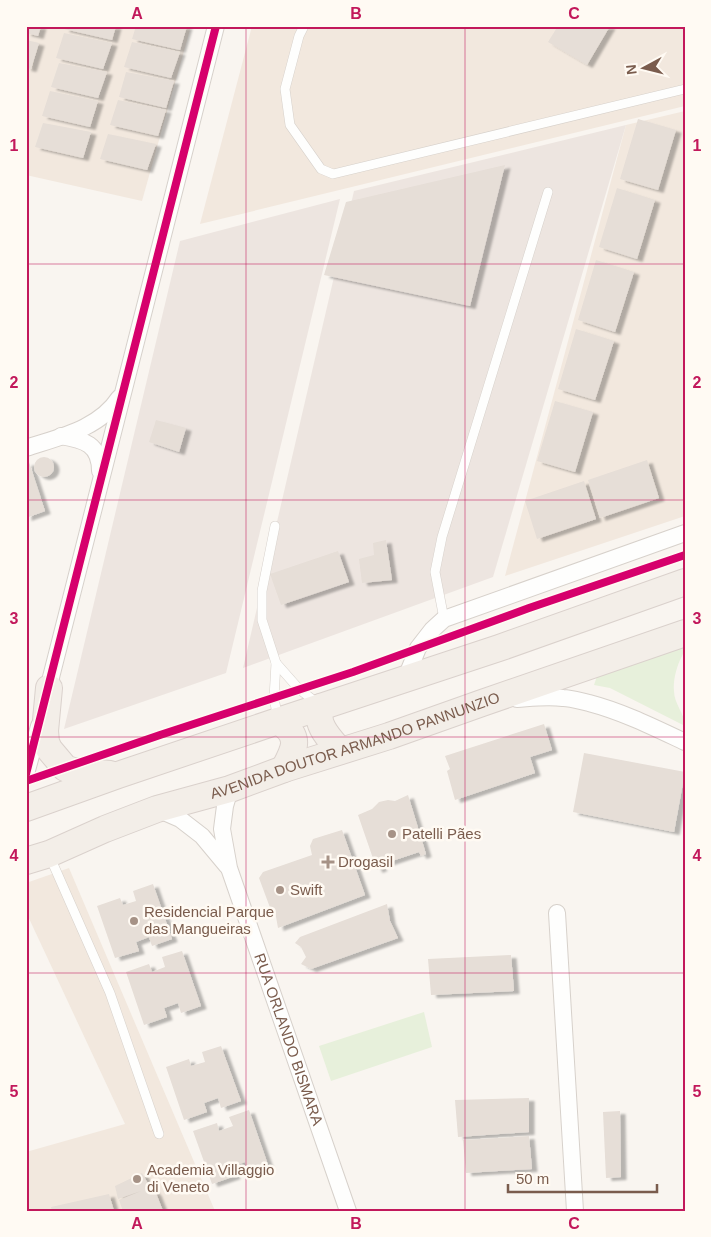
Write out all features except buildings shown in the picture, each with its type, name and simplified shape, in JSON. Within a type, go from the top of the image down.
[{"type":"main road","points":[[26,808],[118,775],[499,648],[685,582]]},
{"type":"main road","name":"AVENIDA DOUTOR ARMANDO PANNUNZIO","points":[[37,857],[157,809],[230,789],[284,769],[389,736],[685,633]]},
{"type":"main road","points":[[49,688],[45,730],[46,742],[57,760],[65,768],[73,771],[118,775]]},
{"type":"main road","points":[[321,707],[318,713],[321,726],[340,751]]},
{"type":"main road","points":[[278,721],[286,726],[294,735],[294,749],[284,769]]},
{"type":"street","points":[[26,774],[216,26]]},
{"type":"street","points":[[26,448],[86,426],[107,414],[123,393]]},
{"type":"street","points":[[61,436],[79,440],[93,447],[98,454],[100,483]]},
{"type":"street","points":[[405,680],[418,648],[432,630],[444,619],[685,533]]},
{"type":"street","points":[[482,703],[546,697],[564,698],[618,712],[685,742]]},
{"type":"street","name":"RUA ORLANDO BISMARA","points":[[230,789],[222,828],[229,868],[348,1211]]},
{"type":"street","name":"RUA ORLANDO BISMARA","points":[[157,809],[180,819],[202,836],[229,868]]},
{"type":"street","points":[[557,913],[575,1211]]},
{"type":"lane","points":[[304,26],[299,36],[285,89],[290,125],[321,169],[333,174],[685,89]]},
{"type":"lane","points":[[444,619],[435,572],[442,537],[548,192]]},
{"type":"lane","points":[[275,526],[262,591],[262,620],[276,663],[274,698],[278,721]]},
{"type":"lane","points":[[276,663],[299,689],[321,707]]},
{"type":"lane","points":[[37,857],[110,993],[158,1134]]},
{"type":"shaded area","points":[[26,26],[191,26],[142,201],[26,175]]},
{"type":"shaded area","points":[[252,26],[685,26],[685,106],[200,224]]},
{"type":"shaded area","points":[[685,111],[685,516],[505,576],[626,125]]},
{"type":"shaded area","points":[[626,125],[493,577],[243,668],[354,191]]},
{"type":"shaded area","points":[[340,199],[226,673],[64,729],[180,241]]},
{"type":"shaded area","points":[[69,868],[215,1211],[26,1211],[26,1152],[125,1124],[26,912],[26,883]]},
{"type":"green space","points":[[685,645],[674,679],[674,696],[685,726],[610,688],[594,685],[598,673]]},
{"type":"green space","points":[[424,1012],[432,1047],[331,1081],[319,1046]]},
{"type":"cycle path","points":[[26,774],[216,26]]},
{"type":"cycle path","points":[[26,781],[353,672],[529,608],[685,555]]},
{"type":"place","name":"Patelli Pães","points":[[392,834]]},
{"type":"place","name":"Drogasil","points":[[328,862]]},
{"type":"place","name":"Swift","points":[[280,890]]},
{"type":"place","name":"Residencial Parque das Mangueiras","points":[[134,921]]},
{"type":"place","name":"Academia Villaggio di Veneto","points":[[137,1179]]}]
